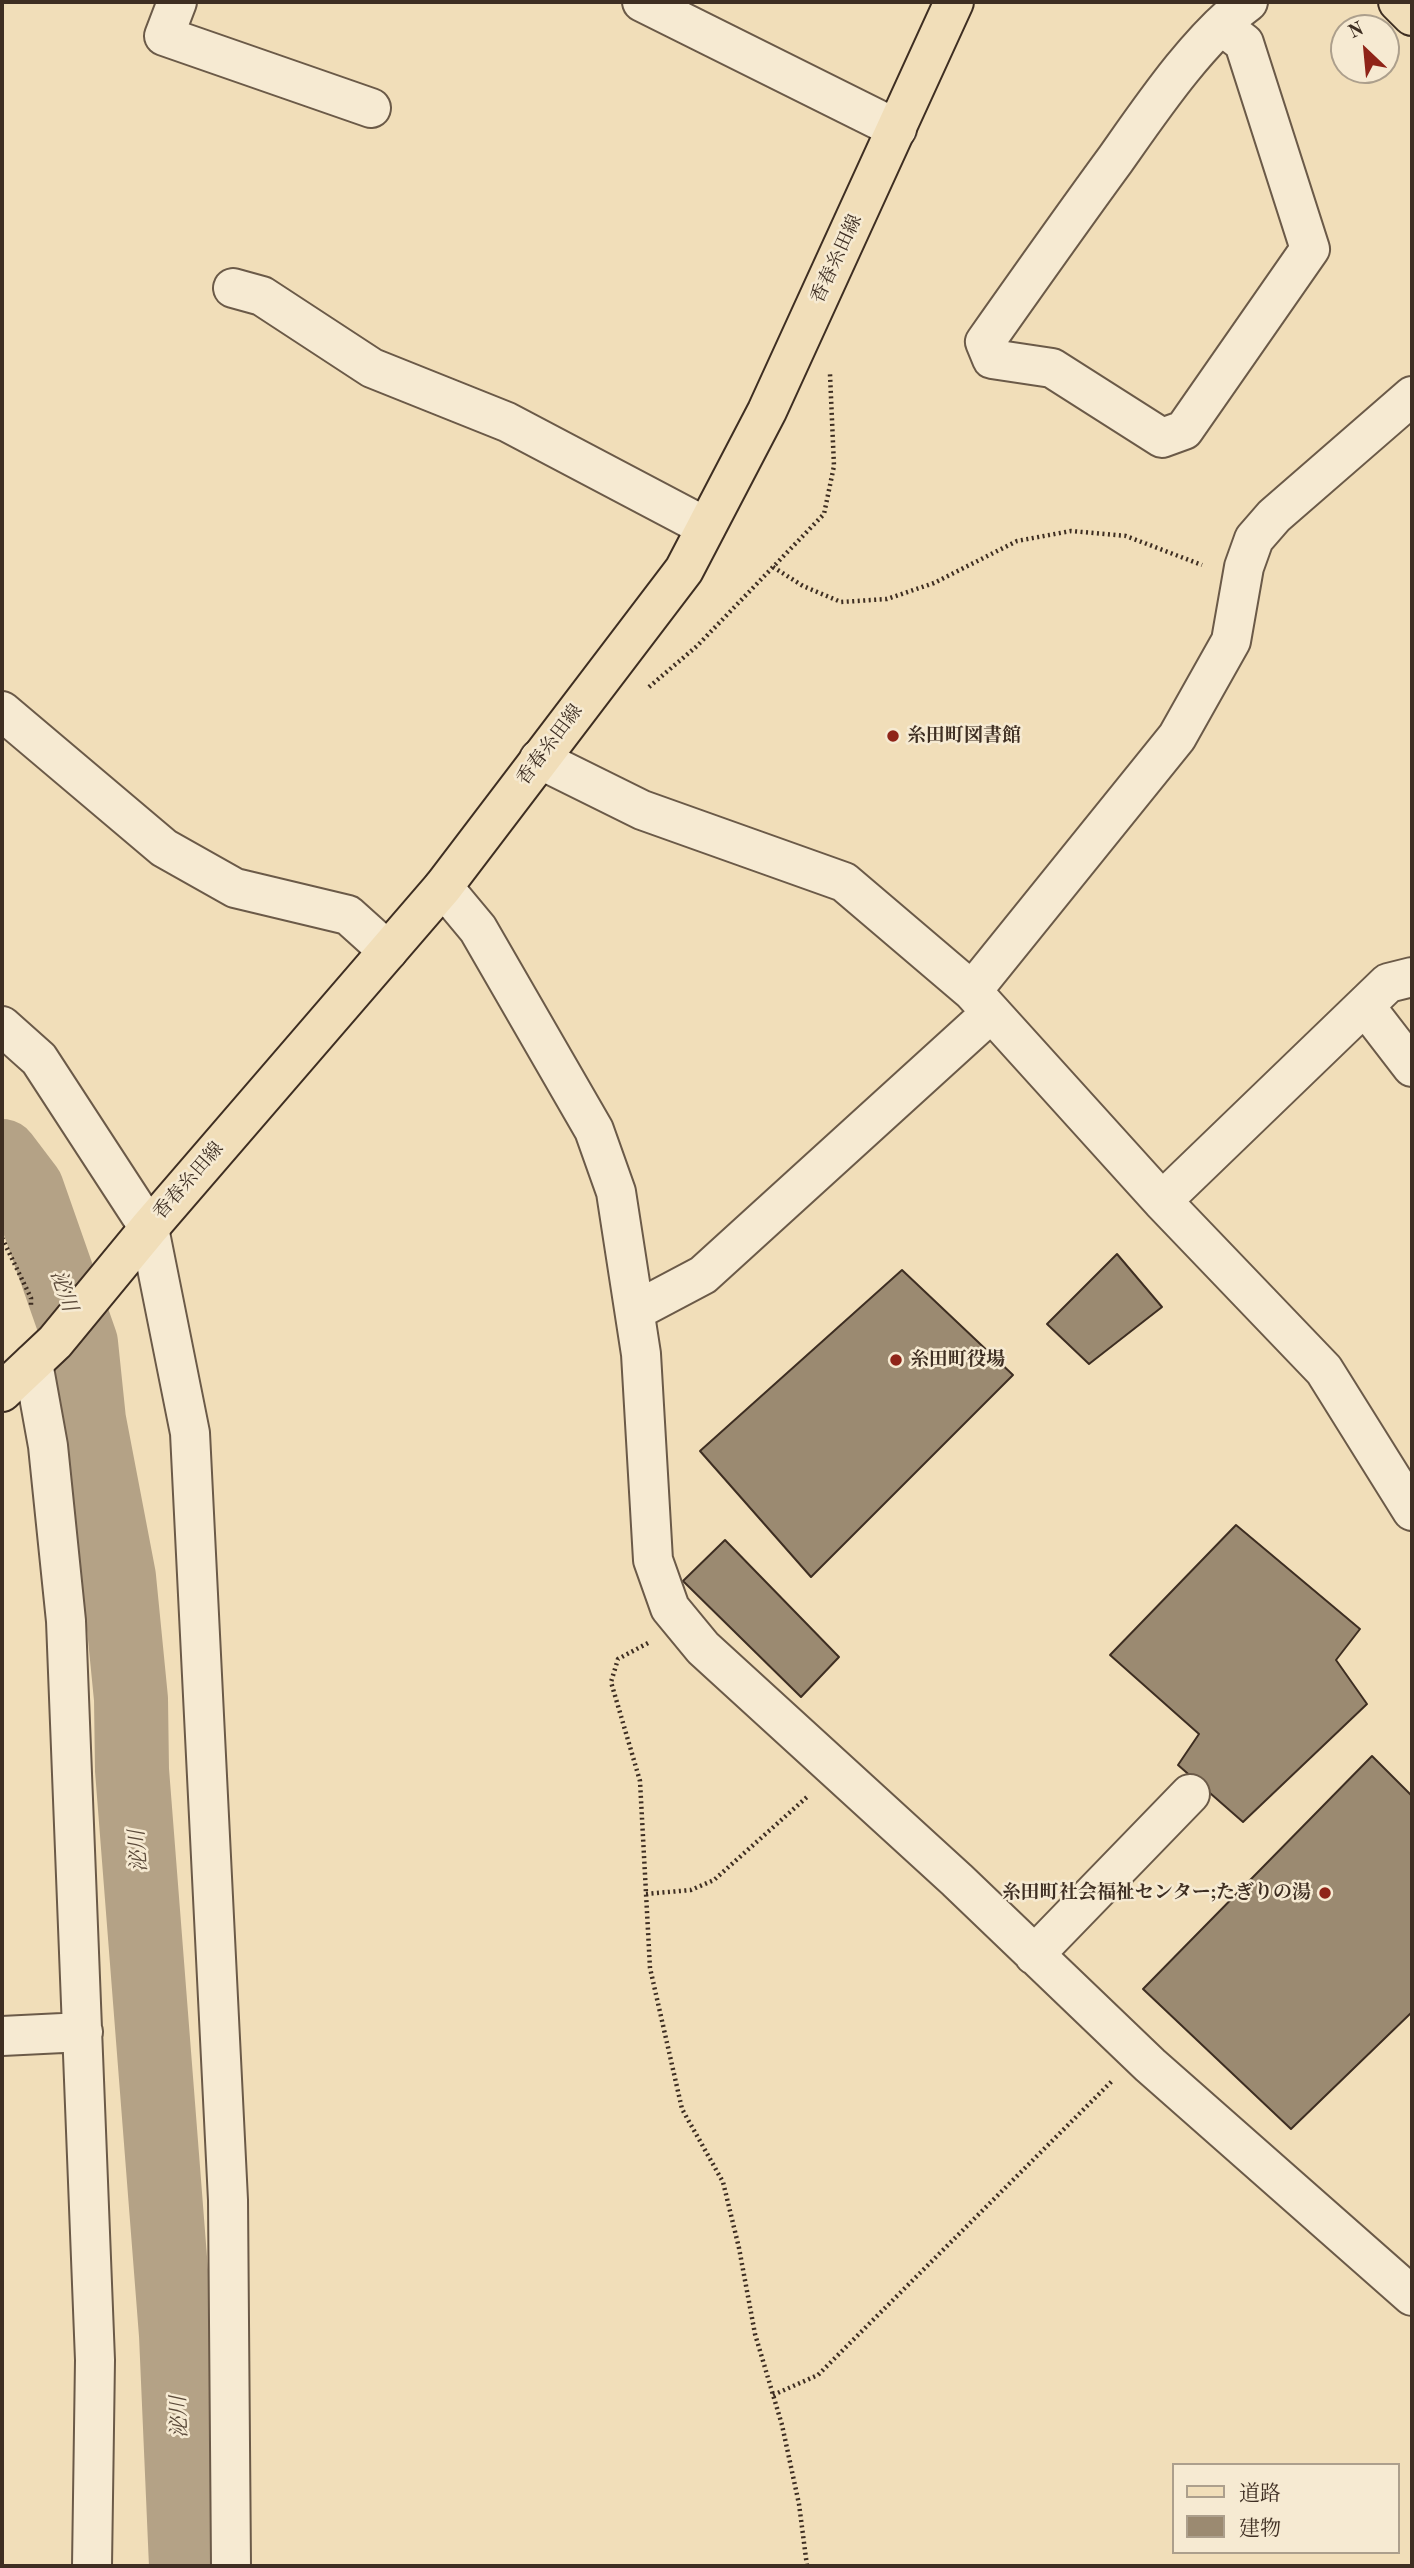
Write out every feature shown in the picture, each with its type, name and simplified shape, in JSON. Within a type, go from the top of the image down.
[{"type":"main road","name":"香春糸田線","points":[[2,1392],[44,1353],[443,887],[684,570],[766,411],[954,2]]},
{"type":"main road","points":[[1398,2],[1412,16]]},
{"type":"street","points":[[177,2],[164,36],[371,108]]},
{"type":"street","points":[[642,2],[897,129]]},
{"type":"street","points":[[1235,14],[1310,249],[1184,430],[1162,438],[1052,368],[992,359],[985,342],[1166,88],[1235,14]]},
{"type":"street","points":[[233,288],[262,296],[372,368],[507,422],[706,527]]},
{"type":"street","points":[[635,1311],[703,1275],[981,1002],[1177,737],[1231,640],[1242,581],[1254,539],[1274,516],[1412,396]]},
{"type":"street","points":[[2,711],[164,848],[235,888],[348,915],[388,951]]},
{"type":"street","points":[[538,759],[642,810],[844,882],[981,1002],[1162,1201],[1324,1370],[1412,1511]]},
{"type":"street","points":[[443,887],[478,929],[594,1130],[616,1192],[641,1354],[653,1560],[670,1608],[703,1648],[1138,2054],[1412,2295]]},
{"type":"street","points":[[1162,1201],[1388,983],[1412,977]]},
{"type":"street","points":[[1365,1006],[1412,1067]]},
{"type":"street","points":[[2,1026],[39,1059],[149,1228],[190,1433],[228,2200],[231,2566]]},
{"type":"street","points":[[44,1353],[48,1446],[66,1621],[83,2032],[95,2360],[92,2566]]},
{"type":"street","points":[[1034,1955],[1190,1794]]},
{"type":"street","points":[[2,2036],[83,2032]]},
{"type":"path","points":[[645,690],[697,646],[824,514],[834,466],[830,371]]},
{"type":"path","points":[[773,567],[803,586],[841,602],[887,599],[933,583],[1017,541],[1071,531],[1126,536],[1242,581]]},
{"type":"path","points":[[2,1238],[31,1298],[44,1353]]},
{"type":"path","points":[[676,1616],[652,1641],[618,1659],[611,1682],[640,1781],[650,1968],[682,2109],[723,2182],[755,2334],[773,2395],[799,2504],[807,2566]]},
{"type":"path","points":[[646,1895],[691,1890],[714,1880],[836,1771]]},
{"type":"path","points":[[773,2395],[818,2375],[1138,2054]]},
{"type":"building","points":[[1117,1254],[1162,1307],[1089,1364],[1047,1324]]},
{"type":"building","points":[[902,1270],[1013,1375],[811,1577],[700,1451]]},
{"type":"building","points":[[1236,1525],[1360,1629],[1336,1660],[1367,1704],[1243,1822],[1178,1765],[1199,1734],[1110,1655]]},
{"type":"building","points":[[725,1540],[839,1657],[801,1697],[683,1581]]},
{"type":"building","name":"糸田町社会福祉センター;たぎりの湯","points":[[1372,1756],[1412,1796],[1412,2012],[1291,2129],[1143,1989]]},
{"type":"waterway","name":"泌川","points":[[2,1156],[27,1189],[81,1343],[89,1420],[119,1577],[131,1699],[132,1770],[176,2335],[186,2566]]},
{"type":"place","name":"糸田町図書館","points":[[893,736]]},
{"type":"place","name":"糸田町役場","points":[[896,1360]]},
{"type":"place","name":"糸田町社会福祉センター;たぎりの湯","points":[[1325,1893]]}]
